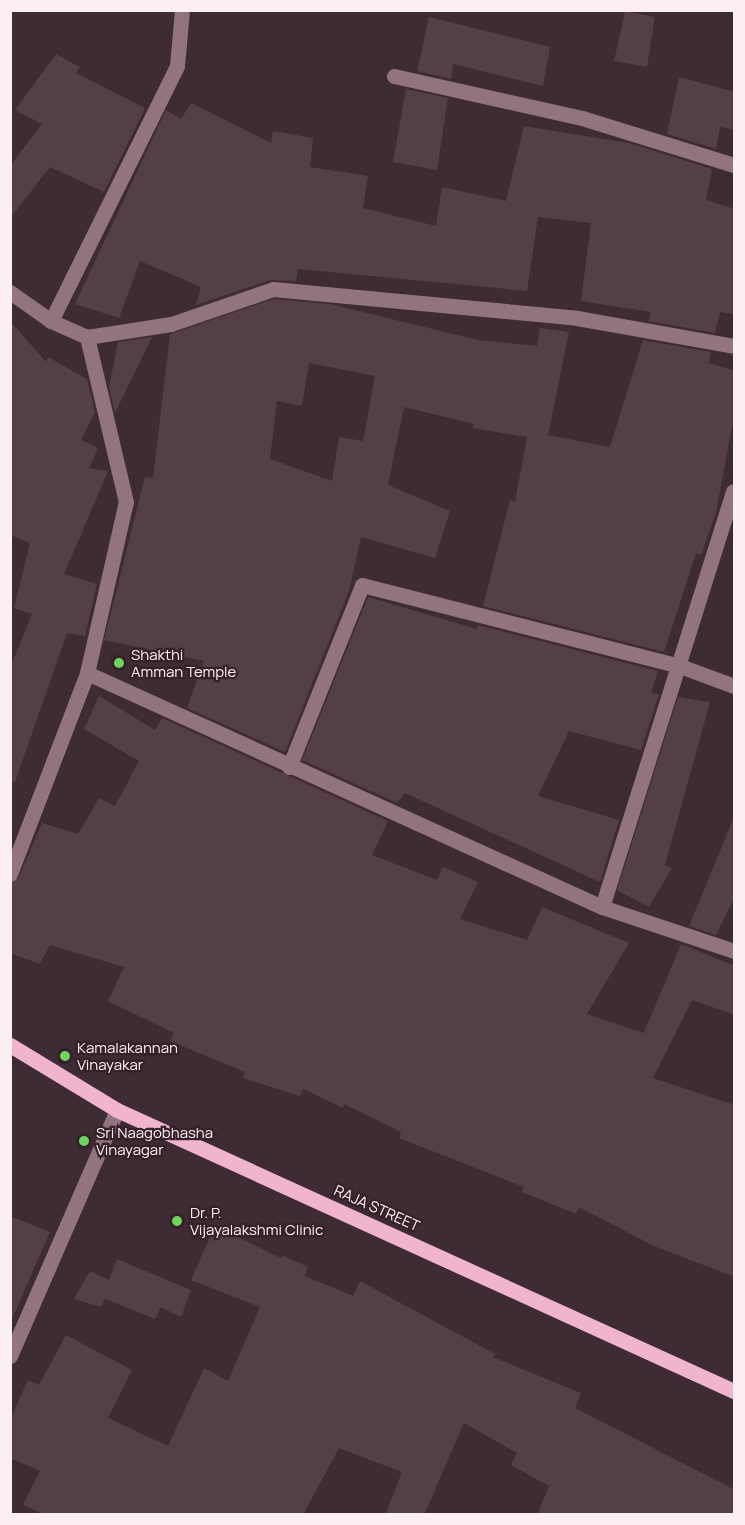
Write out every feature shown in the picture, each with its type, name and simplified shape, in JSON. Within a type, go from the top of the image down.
[{"type":"main road","name":"RAJA STREET","points":[[10,1045],[117,1110],[735,1391]]},
{"type":"street","points":[[51,321],[177,66],[182,10]]},
{"type":"street","points":[[394,76],[582,118],[735,165]]},
{"type":"street","points":[[10,292],[51,321],[87,337],[171,324],[273,289],[577,318],[735,346]]},
{"type":"street","points":[[10,874],[87,673],[126,502],[87,337]]},
{"type":"street","points":[[602,907],[680,666],[734,489]]},
{"type":"street","points":[[290,767],[362,585],[680,666],[735,686]]},
{"type":"street","points":[[87,673],[602,907],[735,951]]},
{"type":"street","points":[[10,1356],[117,1110]]},
{"type":"building","points":[[625,11],[655,17],[647,67],[614,61]]},
{"type":"building","points":[[429,17],[550,47],[543,86],[453,64],[451,79],[417,71]]},
{"type":"building","points":[[56,54],[80,67],[76,73],[145,108],[104,192],[50,167],[10,218],[10,166],[42,124],[15,110]]},
{"type":"building","points":[[679,77],[735,92],[735,130],[720,127],[716,149],[667,134]]},
{"type":"building","points":[[406,89],[448,98],[437,170],[393,162]]},
{"type":"building","points":[[191,103],[271,143],[273,131],[313,138],[310,167],[368,176],[363,208],[436,226],[442,187],[506,201],[524,126],[629,143],[712,169],[706,200],[735,209],[735,314],[720,312],[715,333],[648,321],[651,312],[581,301],[591,223],[538,217],[527,291],[298,269],[296,281],[270,280],[196,305],[201,287],[140,261],[119,318],[75,304],[166,110],[181,119]]},
{"type":"building","points":[[274,299],[330,304],[478,340],[537,346],[540,328],[569,332],[548,435],[610,447],[643,340],[711,352],[709,363],[735,371],[735,410],[716,513],[701,555],[696,553],[664,652],[483,606],[510,500],[515,502],[527,437],[473,428],[474,424],[404,407],[388,485],[450,511],[435,558],[361,537],[349,591],[285,752],[187,708],[204,661],[104,640],[145,477],[153,478],[170,334]],"holes":[[[309,363],[375,376],[363,441],[339,437],[332,481],[270,459],[277,401],[302,406]]]},
{"type":"building","points":[[10,321],[46,362],[48,357],[87,379],[95,412],[81,440],[98,448],[89,468],[108,471],[64,574],[97,584],[85,636],[67,633],[15,782],[10,782],[10,668],[32,614],[14,608],[30,543],[10,535]]},
{"type":"building","points":[[152,337],[115,413],[109,387],[118,342]]},
{"type":"building","points":[[368,597],[477,629],[478,625],[658,671],[651,693],[659,694],[641,750],[569,731],[538,796],[619,820],[600,882],[405,793],[397,803],[302,760]]},
{"type":"building","points":[[99,696],[155,730],[162,718],[388,821],[372,855],[437,880],[443,867],[478,882],[460,919],[527,940],[542,907],[629,943],[587,1014],[644,1033],[681,944],[735,966],[735,1015],[692,1000],[653,1078],[735,1105],[735,1277],[654,1246],[579,1207],[576,1214],[522,1192],[524,1187],[399,1138],[401,1132],[344,1104],[343,1108],[303,1089],[300,1096],[243,1078],[245,1072],[170,1041],[174,1033],[108,1001],[124,967],[50,945],[40,964],[10,953],[10,884],[19,877],[42,823],[78,834],[99,798],[115,806],[139,761],[84,729]]},
{"type":"building","points":[[678,697],[710,702],[665,865],[672,868],[649,907],[617,890]]},
{"type":"building","points":[[734,817],[735,897],[716,935],[689,926]]},
{"type":"building","points":[[10,1216],[50,1232],[10,1324]]},
{"type":"building","points":[[215,1226],[281,1258],[282,1255],[308,1267],[305,1276],[353,1296],[360,1281],[495,1354],[493,1357],[581,1393],[575,1408],[735,1490],[735,1515],[537,1515],[549,1486],[511,1465],[517,1453],[464,1423],[424,1515],[385,1515],[402,1472],[339,1448],[303,1515],[45,1515],[23,1505],[40,1471],[10,1458],[10,1420],[28,1380],[39,1385],[66,1335],[132,1370],[108,1418],[168,1446],[204,1368],[228,1381],[260,1307],[191,1280]]},
{"type":"building","points":[[117,1259],[191,1290],[181,1317],[161,1307],[155,1319],[105,1299],[101,1307],[74,1299],[90,1271],[109,1280]]},
{"type":"place","name":"Shakthi Amman Temple","points":[[119,663]]},
{"type":"place","name":"Kamalakannan Vinayakar","points":[[65,1056]]},
{"type":"place","name":"Sri Naagobhasha Vinayagar","points":[[84,1141]]},
{"type":"place","name":"Dr. P. Vijayalakshmi Clinic","points":[[177,1221]]}]
